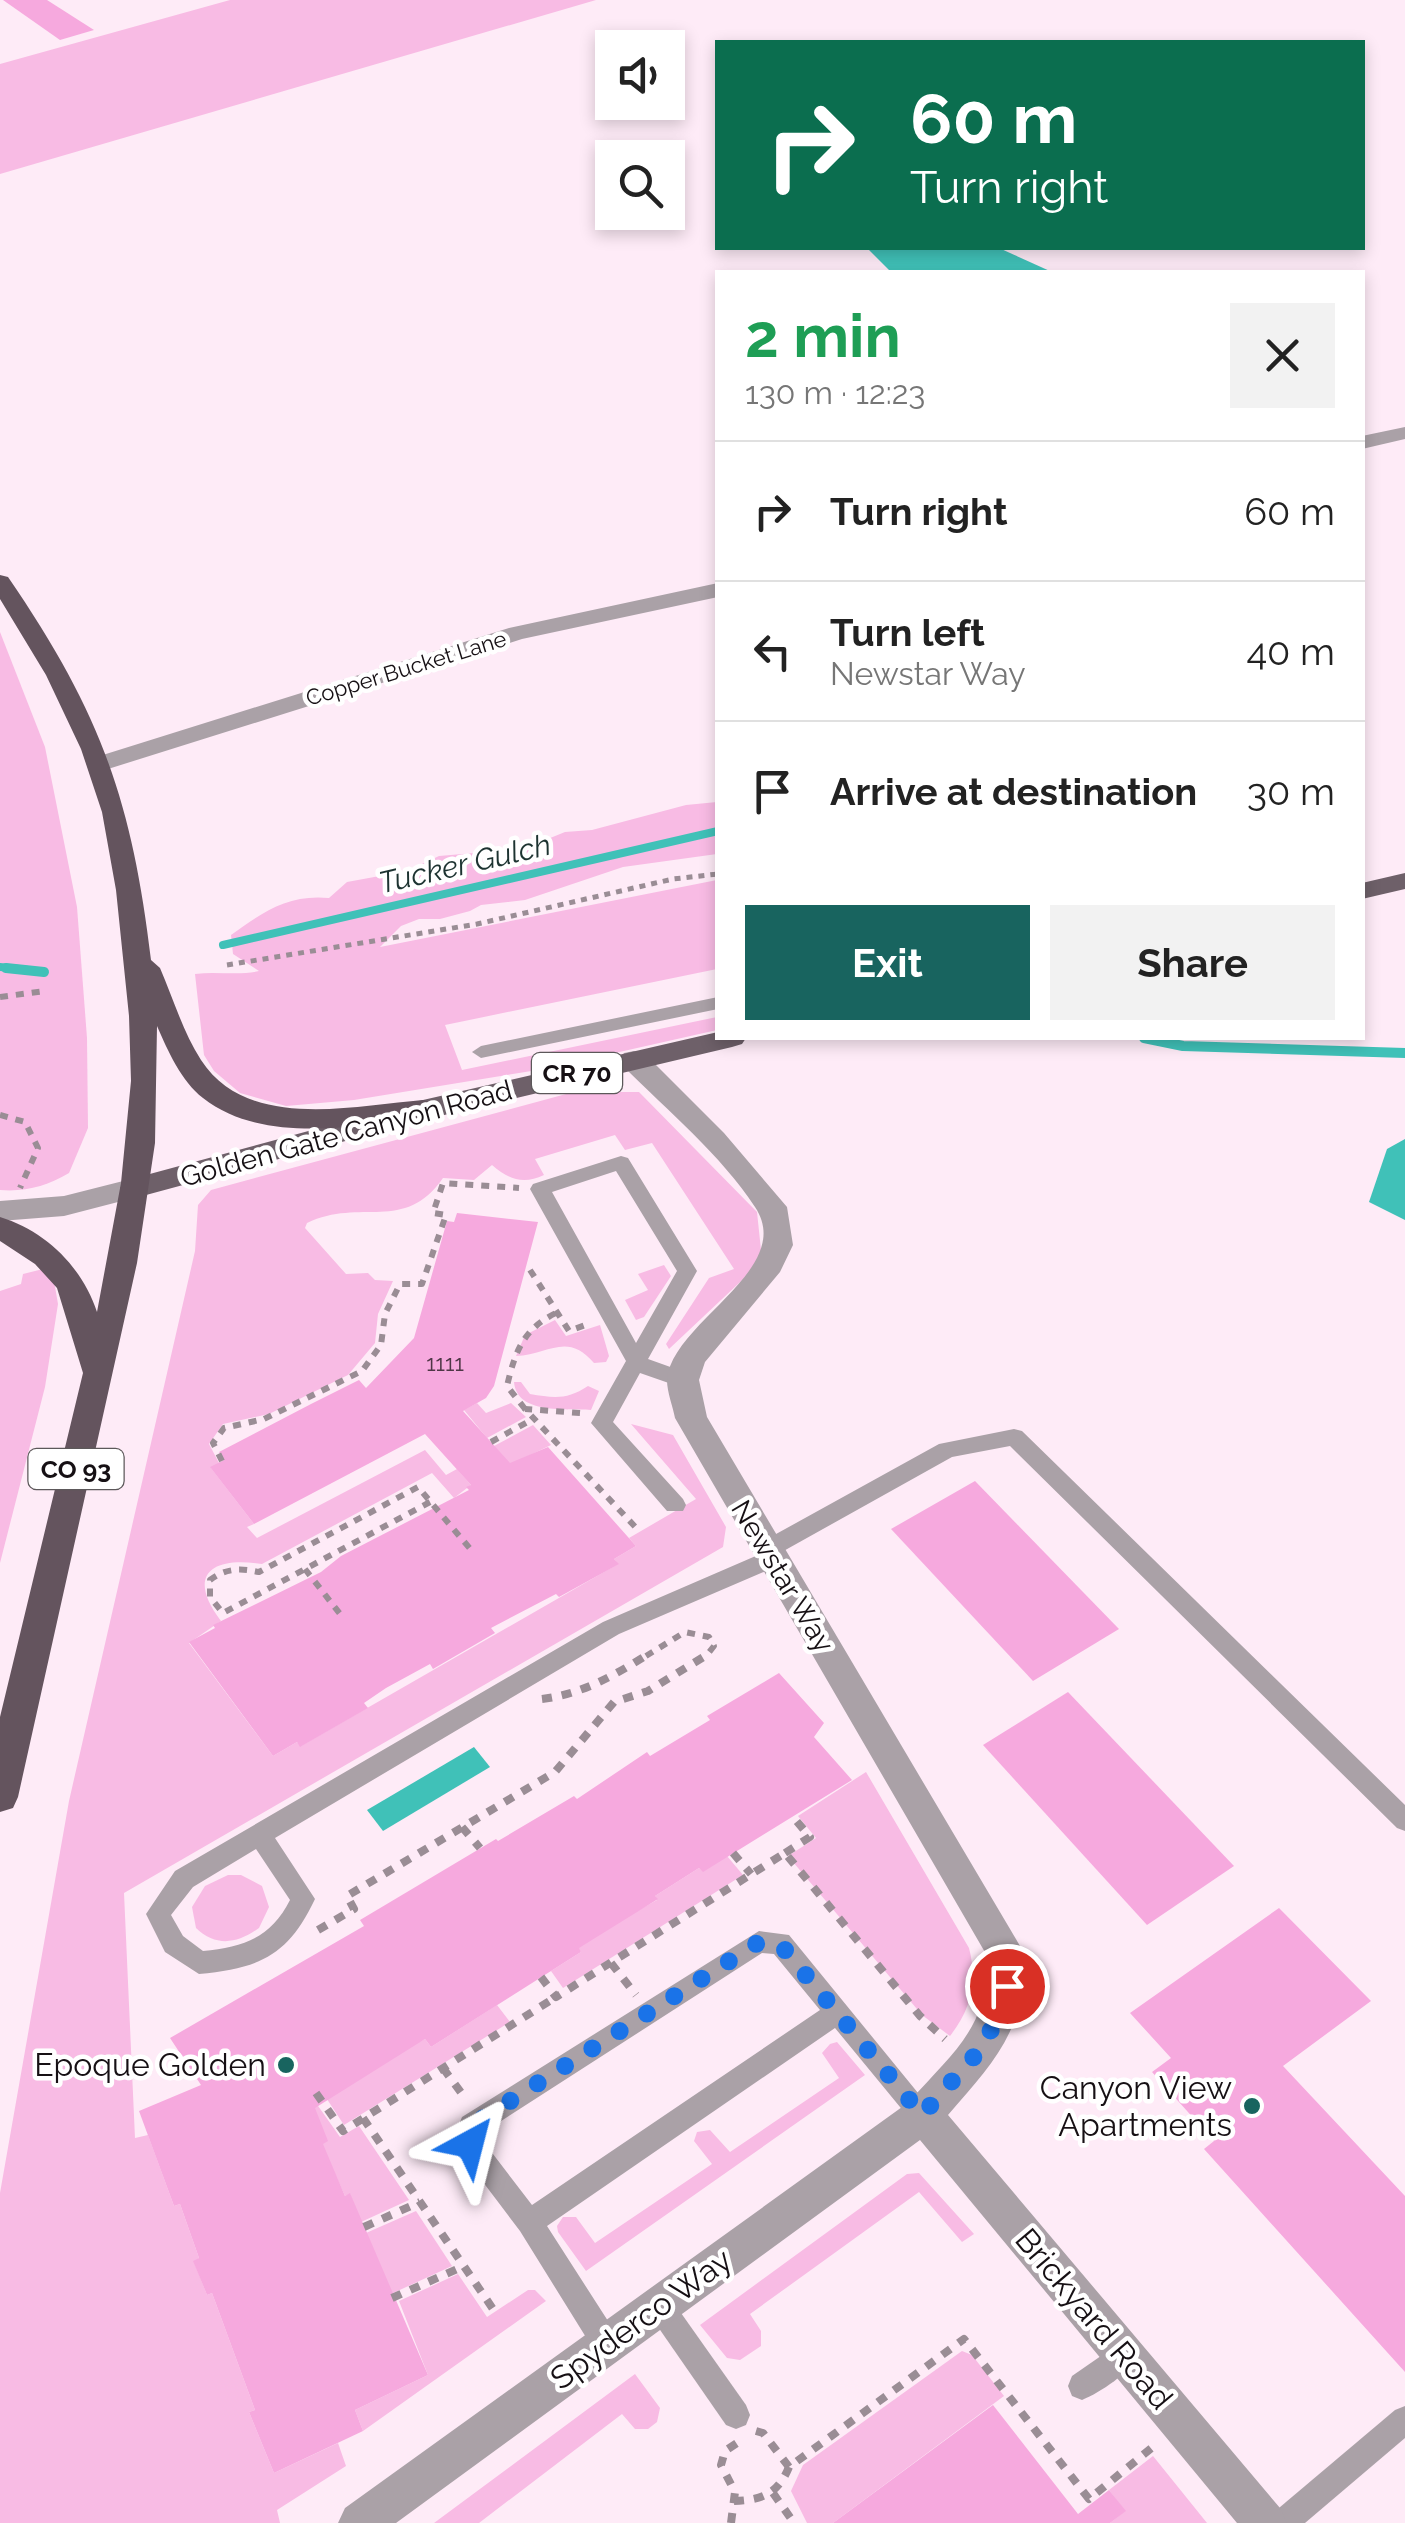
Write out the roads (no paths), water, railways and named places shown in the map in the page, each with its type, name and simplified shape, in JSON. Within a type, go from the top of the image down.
[{"type":"highway","name":"CO 93","points":[[0,582],[59,676],[99,764],[120,836],[135,942],[144,1100],[136,1188],[98,1374],[0,1797]]},
{"type":"highway","points":[[135,942],[191,1066],[209,1090],[223,1100],[272,1117],[423,1110]]},
{"type":"highway","points":[[3,1217],[73,1284],[98,1374]]},
{"type":"main road","points":[[1365,890],[1405,881]]},
{"type":"main road","name":"Golden Gate Canyon Road","points":[[136,1188],[423,1110],[723,1040]]},
{"type":"street","points":[[1365,442],[1405,433]]},
{"type":"street","name":"Copper Bucket Lane","points":[[99,764],[517,634],[715,591]]},
{"type":"street","points":[[634,1060],[714,1140],[772,1207],[778,1245],[764,1272],[692,1357],[683,1380]]},
{"type":"street","points":[[3,1217],[136,1188]]},
{"type":"street","name":"Newstar Way","points":[[683,1380],[690,1418],[1004,1951],[1007,1986],[986,2043],[922,2115]]},
{"type":"street","name":"Spyderco Way","points":[[360,2523],[922,2115]]},
{"type":"street","name":"Brickyard Road","points":[[922,2115],[1265,2523]]},
{"type":"lane","points":[[481,1052],[715,1004]]},
{"type":"lane","points":[[675,1504],[602,1423],[638,1364],[687,1272],[620,1162],[540,1189],[638,1364],[683,1380]]},
{"type":"lane","points":[[260,1836],[304,1899],[290,1928],[246,1958],[199,1963],[174,1944],[158,1914],[184,1879],[612,1628],[769,1554],[947,1450],[1014,1437],[1405,1821]]},
{"type":"lane","points":[[607,2345],[529,2222],[470,2144],[471,2126],[759,1942],[780,1944],[922,2115]]},
{"type":"lane","points":[[529,2222],[837,2012]]},
{"type":"lane","points":[[659,2305],[736,2415]]},
{"type":"lane","points":[[1082,2386],[1124,2354]]},
{"type":"lane","points":[[1283,2523],[1405,2420]]},
{"type":"waterway","name":"Tucker Gulch","points":[[223,945],[715,832]]},
{"type":"waterway","name":"Tucker Gulch","points":[[0,967],[28,970]]},
{"type":"waterway","name":"Tucker Gulch","points":[[6,968],[44,972]]},
{"type":"waterway","points":[[1154,1040],[1183,1046],[1405,1053]]},
{"type":"place","name":"Epoque Golden","points":[[286,2065]]},
{"type":"place","name":"Canyon View Apartments","points":[[1252,2106]]}]
